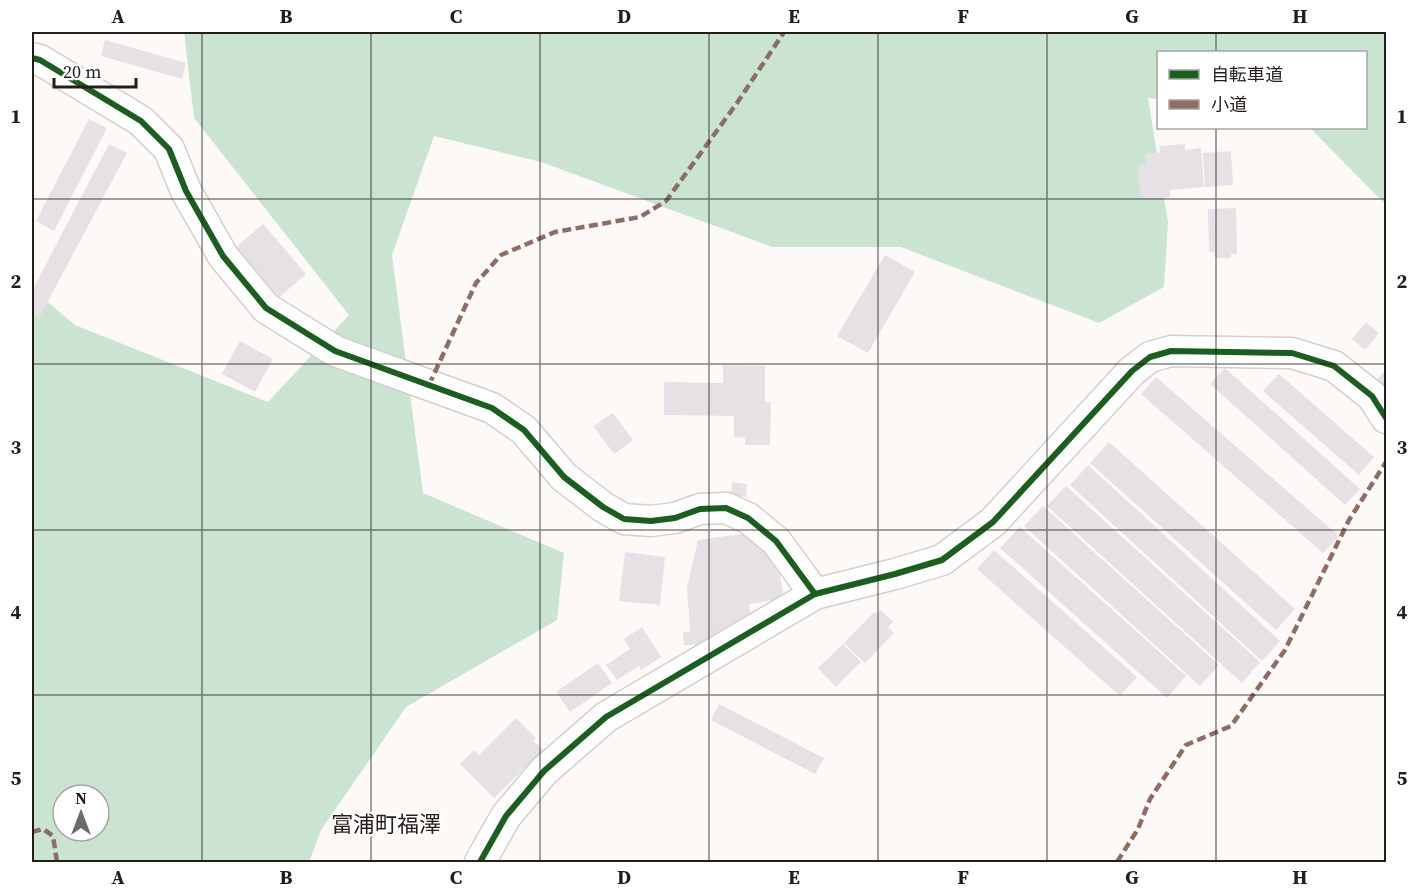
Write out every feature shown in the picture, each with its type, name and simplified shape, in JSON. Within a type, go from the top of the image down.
[{"type":"street","points":[[32,58],[40,60],[141,121],[169,149],[186,191],[224,256],[266,308],[335,351],[492,408],[524,430],[564,477],[603,507],[624,519],[651,521],[675,518],[700,509],[726,508],[748,518],[776,541],[816,594]]},
{"type":"street","points":[[480,862],[506,816],[544,771],[606,717],[816,594],[942,560],[993,522],[1132,371],[1150,357],[1172,351],[1292,353],[1334,366],[1372,396],[1386,418]]},
{"type":"green space","points":[[184,32],[1386,32],[1386,205],[1311,129],[1367,129],[1367,51],[1157,51],[1157,99],[1148,98],[1168,222],[1164,287],[1099,323],[901,247],[772,247],[541,162],[434,136],[392,255],[423,493],[564,553],[557,620],[406,707],[321,830],[309,862],[32,862],[32,289],[75,325],[268,402],[349,315],[194,118]]},
{"type":"building","points":[[105,40],[186,63],[182,79],[101,56]]},
{"type":"building","points":[[89,119],[107,128],[54,231],[36,221]]},
{"type":"building","points":[[109,144],[127,153],[39,318],[32,313],[32,291]]},
{"type":"building","points":[[1185,144],[1185,150],[1201,148],[1204,187],[1170,190],[1170,197],[1145,199],[1145,196],[1140,196],[1138,165],[1146,164],[1145,154],[1160,153],[1159,146]]},
{"type":"building","points":[[1231,151],[1233,185],[1205,187],[1203,153]]},
{"type":"building","points":[[1236,208],[1237,254],[1231,254],[1231,258],[1215,258],[1214,252],[1209,252],[1208,209]]},
{"type":"building","points":[[263,224],[306,274],[276,300],[233,250]]},
{"type":"building","points":[[885,255],[915,272],[868,353],[837,336]]},
{"type":"building","points":[[1366,322],[1379,333],[1365,350],[1352,339]]},
{"type":"building","points":[[240,341],[273,359],[255,392],[222,374]]},
{"type":"building","points":[[723,365],[765,366],[765,402],[771,402],[770,445],[745,445],[745,438],[734,437],[734,416],[664,415],[664,382],[723,383]]},
{"type":"building","points":[[1225,368],[1360,489],[1345,505],[1210,384]]},
{"type":"building","points":[[1386,369],[1386,390],[1376,381]]},
{"type":"building","points":[[1279,374],[1374,457],[1359,475],[1263,391]]},
{"type":"building","points":[[1156,377],[1339,536],[1323,553],[1141,394]]},
{"type":"building","points":[[613,413],[633,440],[614,454],[593,426]]},
{"type":"building","points":[[1109,442],[1295,609],[1276,630],[1090,463]]},
{"type":"building","points":[[1088,465],[1280,641],[1262,661],[1070,485]]},
{"type":"building","points":[[732,482],[747,484],[746,497],[731,495]]},
{"type":"building","points":[[1066,486],[1260,662],[1242,683],[1047,506]]},
{"type":"building","points":[[1043,506],[1219,665],[1200,686],[1024,526]]},
{"type":"building","points":[[1020,527],[1186,676],[1167,698],[1000,548]]},
{"type":"building","points":[[749,533],[775,548],[784,598],[749,604],[751,625],[699,647],[699,645],[684,645],[683,632],[690,632],[687,587],[698,540]]},
{"type":"building","points":[[994,550],[1137,677],[1120,696],[977,569]]},
{"type":"building","points":[[625,552],[665,557],[660,605],[619,601]]},
{"type":"building","points":[[881,610],[893,622],[888,627],[894,633],[865,663],[844,643],[874,612],[877,614]]},
{"type":"building","points":[[642,627],[661,657],[641,670],[639,666],[617,680],[606,665],[630,649],[624,639]]},
{"type":"building","points":[[843,644],[861,662],[836,687],[818,668]]},
{"type":"building","points":[[598,663],[612,683],[570,712],[556,692]]},
{"type":"building","points":[[719,704],[824,758],[815,774],[711,720]]},
{"type":"building","points":[[516,718],[536,738],[533,740],[543,750],[494,798],[460,764],[474,750],[479,755]]},
{"type":"marked path","points":[[429,385],[476,283],[501,255],[555,232],[640,217],[666,201],[737,103],[784,32]]},
{"type":"marked path","points":[[1117,862],[1138,829],[1150,799],[1186,745],[1231,726],[1285,650],[1349,520],[1386,462]]},
{"type":"marked path","points":[[32,832],[43,829],[53,836],[57,862]]},
{"type":"cycle path","points":[[32,58],[40,60],[141,121],[169,149],[186,191],[223,256],[266,308],[335,351],[492,408],[524,430],[564,477],[603,507],[624,519],[651,521],[675,518],[700,509],[726,508],[748,518],[776,541],[815,594]]},
{"type":"cycle path","points":[[480,862],[506,816],[544,771],[606,717],[815,594],[942,560],[993,522],[1132,371],[1150,357],[1171,351],[1292,353],[1334,366],[1372,396],[1386,418]]},
{"type":"district","name":"富浦町福澤","points":[[386,824]]}]
